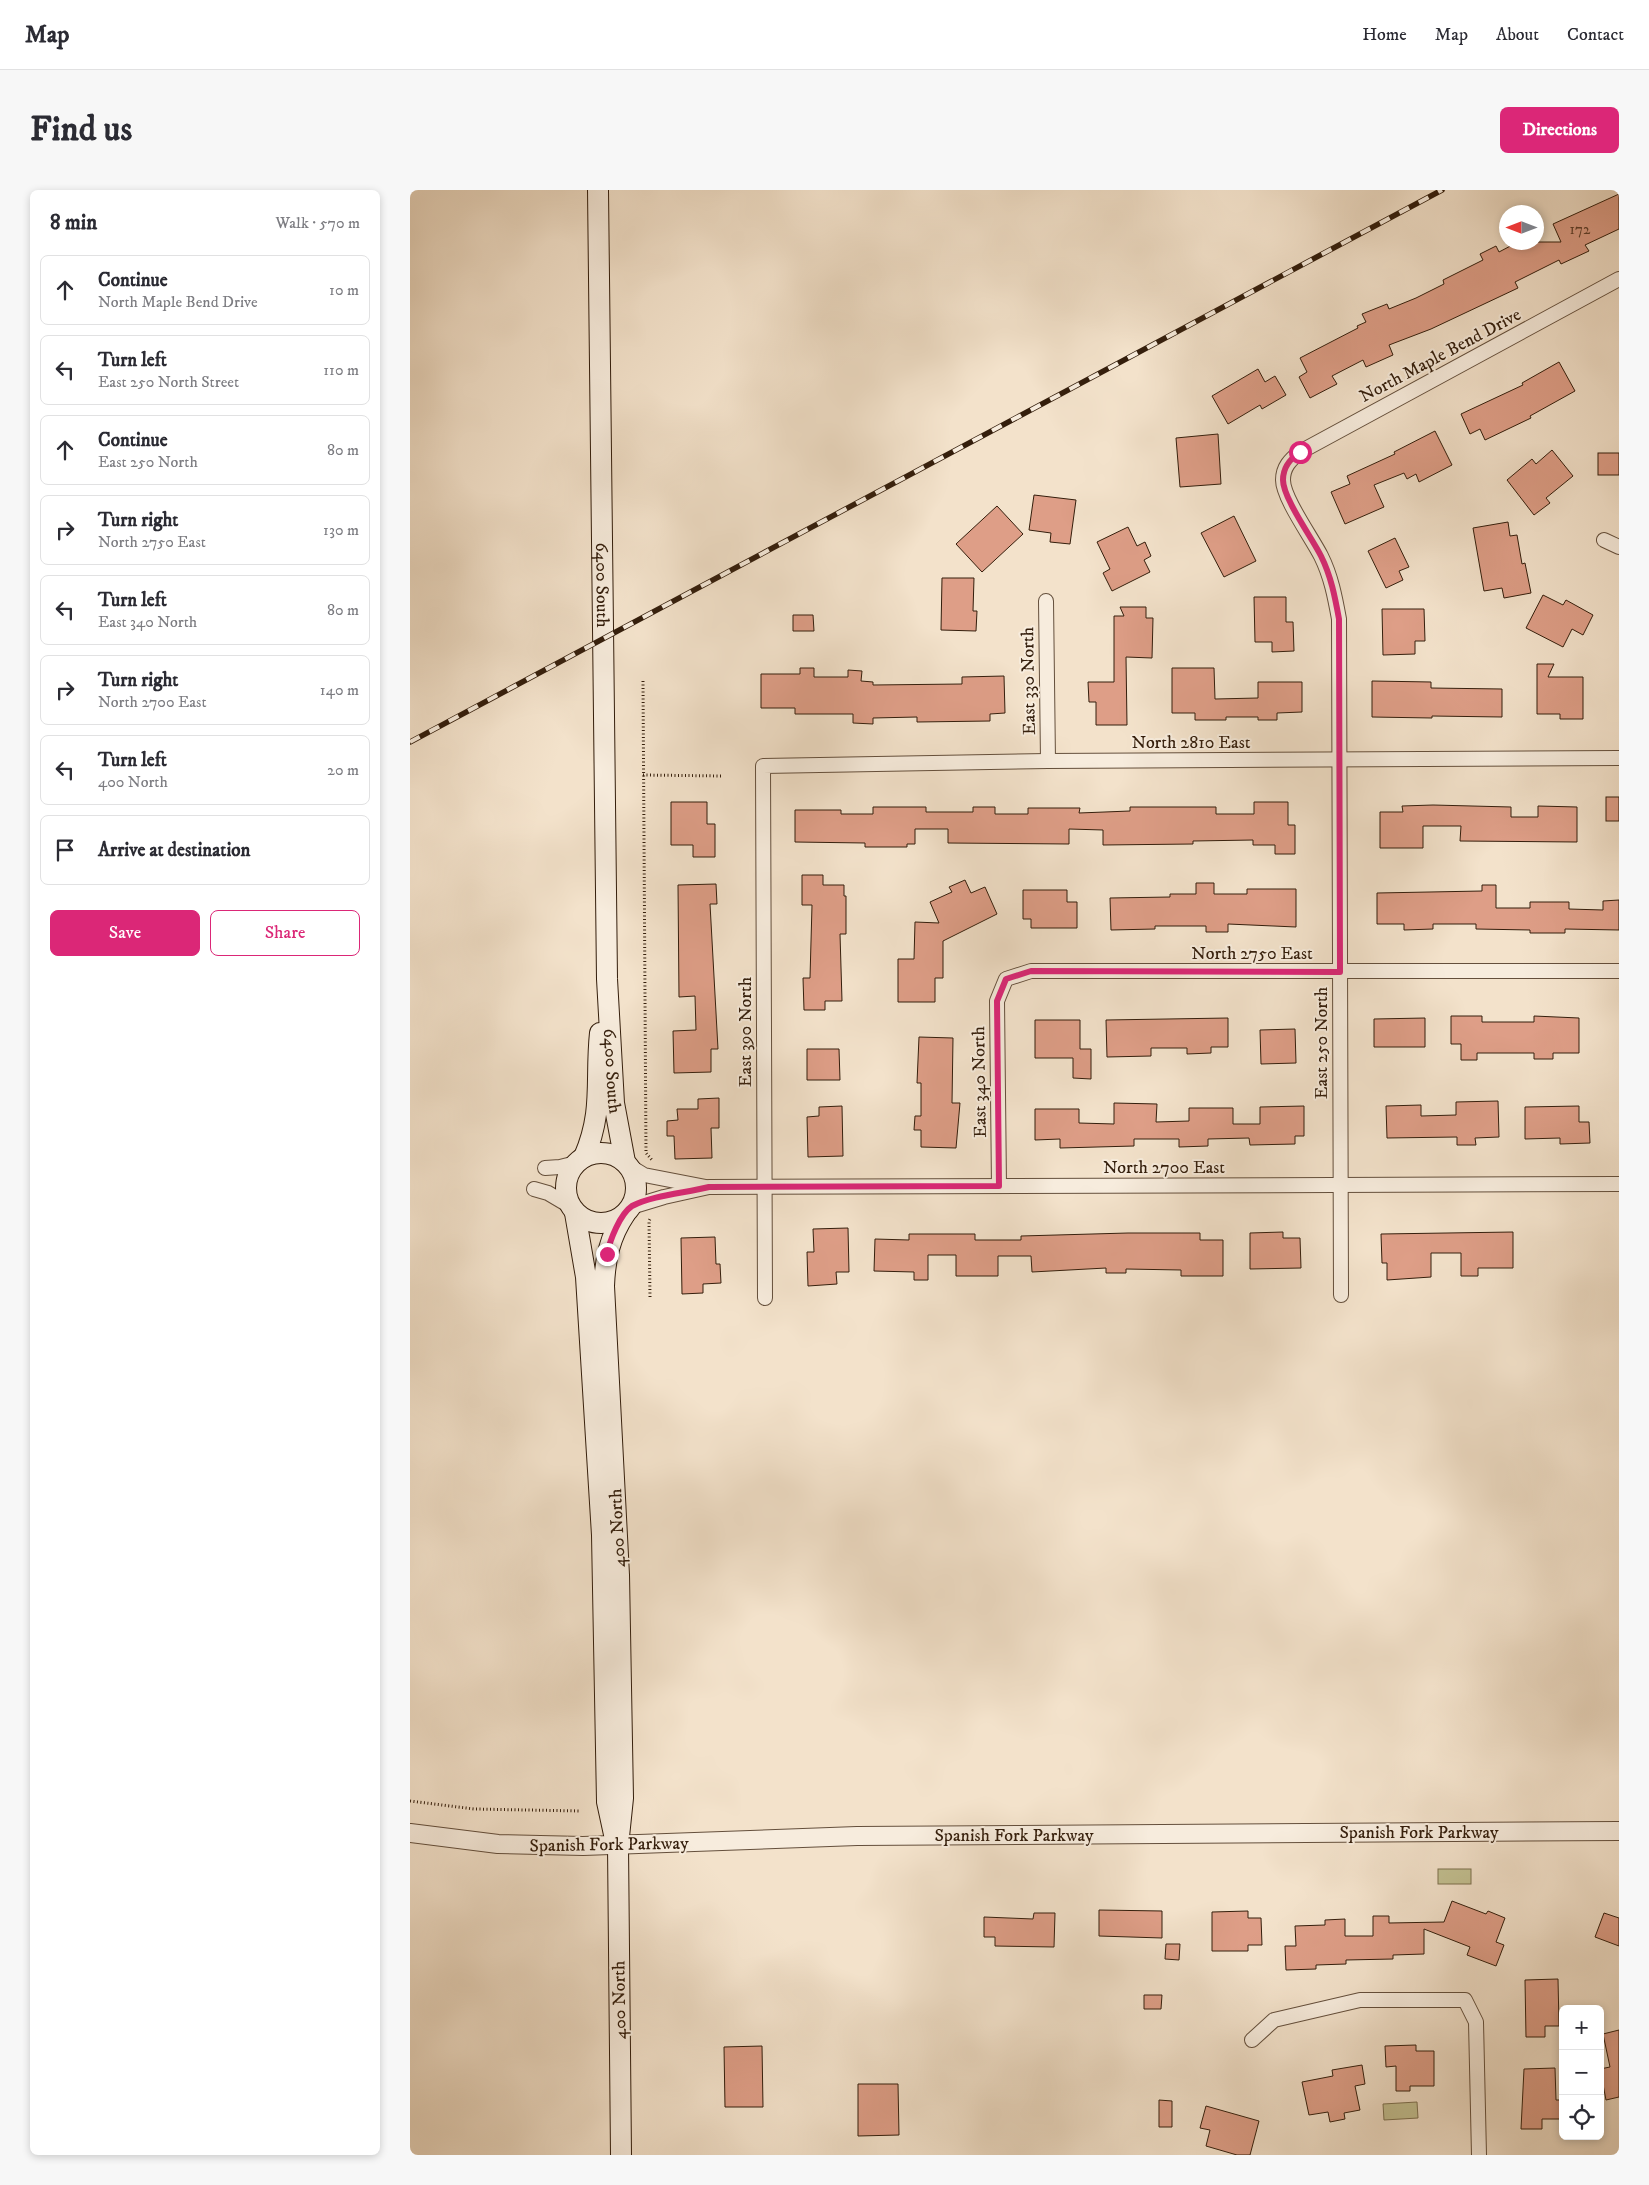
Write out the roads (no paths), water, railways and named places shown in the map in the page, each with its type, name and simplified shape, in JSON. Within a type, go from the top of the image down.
[{"type":"main road","name":"6400 South","points":[[598,190],[607,979],[614,1103],[626,1163]]},
{"type":"main road","name":"6400 South","points":[[580,1160],[591,1141],[598,1109],[599,1039],[607,979]]},
{"type":"main road","points":[[601,1153],[618,1157],[626,1163],[632,1171],[636,1189],[628,1210],[618,1220],[600,1224],[591,1223],[572,1209],[565,1188],[567,1179],[580,1160],[601,1153]]},
{"type":"main road","name":"400 North","points":[[572,1209],[586,1277],[602,1534],[607,1802],[610,1823],[618,1846]]},
{"type":"main road","name":"400 North","points":[[621,2155],[618,1846],[623,1798],[619,1575],[604,1286],[609,1245],[618,1225],[628,1210]]},
{"type":"street","name":"North Maple Bend Drive","points":[[1284,470],[1290,459],[1300,452],[1619,279]]},
{"type":"street","name":"East 250 North","points":[[1284,470],[1283,482],[1287,495],[1321,557],[1333,586],[1339,619],[1340,1295]]},
{"type":"street","points":[[1604,540],[1619,547]]},
{"type":"street","name":"East 330 North","points":[[1046,601],[1048,761]]},
{"type":"street","name":"North 2810 East","points":[[763,766],[1048,761],[1619,758]]},
{"type":"street","name":"East 390 North","points":[[763,766],[765,1298]]},
{"type":"street","name":"North 2750 East","points":[[1006,979],[1031,971],[1619,971]]},
{"type":"street","name":"East 340 North","points":[[999,1186],[997,1001],[1006,979]]},
{"type":"street","points":[[545,1168],[560,1167],[580,1160]]},
{"type":"street","name":"North 2700 East","points":[[626,1163],[644,1175],[709,1187],[1619,1184]]},
{"type":"street","name":"North 2700 East","points":[[628,1210],[664,1197],[709,1187]]},
{"type":"street","points":[[534,1188],[548,1193],[572,1209]]},
{"type":"street","name":"Spanish Fork Parkway","points":[[410,1834],[498,1844],[618,1846],[857,1836],[1619,1831]]},
{"type":"street","points":[[1252,2040],[1274,2020],[1360,2000],[1465,2000],[1476,2022],[1479,2155]]},
{"type":"railway","points":[[410,742],[1442,190]]}]
